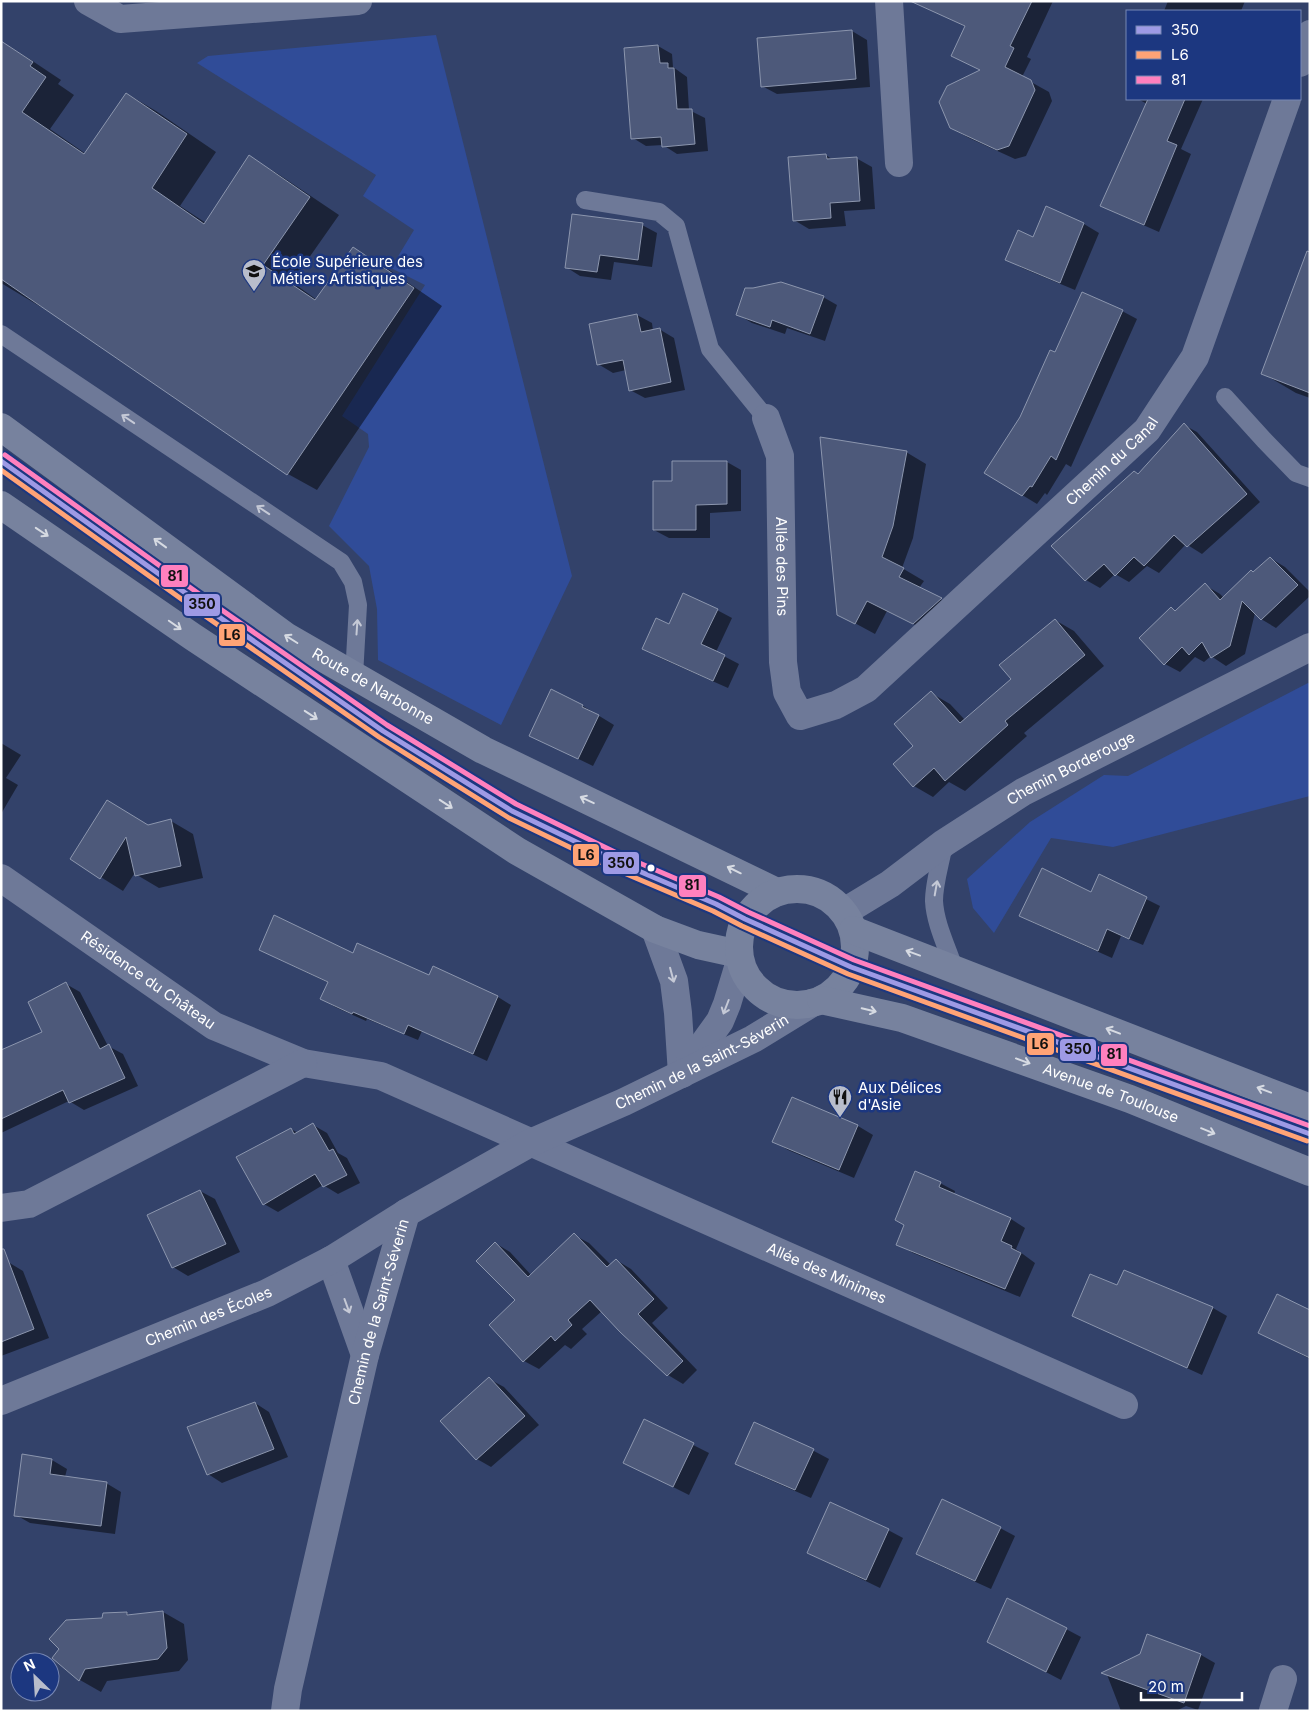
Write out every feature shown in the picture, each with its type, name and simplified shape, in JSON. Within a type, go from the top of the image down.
[{"type":"main road","name":"Route de Narbonne","points":[[1,427],[287,637],[483,750],[777,892]]},
{"type":"main road","points":[[1,505],[194,637],[517,851],[655,929],[698,945],[740,957],[741,930],[745,919],[764,898],[777,892],[796,888],[814,891],[831,899],[849,921],[856,949],[852,968],[844,981],[834,992],[817,1001]]},
{"type":"main road","points":[[849,921],[954,968],[1310,1108]]},
{"type":"main road","name":"Avenue de Toulouse","points":[[740,957],[748,978],[757,990],[770,999],[794,1005],[817,1001],[902,1018],[1130,1099],[1310,1172]]},
{"type":"street","points":[[88,1],[120,19],[262,5],[358,1]]},
{"type":"street","points":[[889,1],[899,163]]},
{"type":"street","points":[[1301,60],[1310,34]]},
{"type":"street","name":"Chemin du Canal","points":[[800,716],[836,705],[866,689],[1147,430],[1195,357],[1287,100]]},
{"type":"street","name":"Allée des Pins","points":[[766,418],[780,456],[783,662],[788,692],[800,716]]},
{"type":"street","name":"Chemin Borderouge","points":[[849,921],[890,884],[944,843],[1023,792],[1310,647]]},
{"type":"street","name":"Résidence du Château","points":[[1,878],[214,1026],[304,1063],[381,1076],[530,1143]]},
{"type":"street","points":[[655,929],[670,966],[675,987],[682,1074]]},
{"type":"street","points":[[682,1074],[720,1021],[727,1004],[740,957]]},
{"type":"street","name":"Chemin de la Saint-Séverin","points":[[285,1711],[290,1679],[365,1354],[406,1213],[530,1143],[624,1102],[753,1040],[817,1001]]},
{"type":"street","points":[[1,1208],[29,1204],[304,1063]]},
{"type":"street","name":"Allée des Minimes","points":[[530,1143],[1124,1405]]},
{"type":"street","name":"Chemin des Écoles","points":[[1,1401],[267,1293],[330,1260],[406,1213]]},
{"type":"street","points":[[330,1260],[365,1354]]},
{"type":"street","points":[[1273,1711],[1283,1679]]},
{"type":"lane","points":[[585,200],[659,212],[676,226],[710,348],[766,418]]},
{"type":"lane","points":[[1,334],[340,562],[354,582],[358,605],[354,676]]},
{"type":"lane","points":[[1225,397],[1296,473],[1310,478]]},
{"type":"lane","points":[[1,461],[212,612],[383,731],[512,811],[620,863],[716,904],[852,968],[1310,1134]]},
{"type":"lane","points":[[944,843],[934,903],[954,968]]},
{"type":"shaded area","points":[[436,35],[572,576],[501,725],[378,660],[377,609],[369,566],[329,526],[369,447],[368,434],[342,416],[425,285],[391,268],[414,230],[363,196],[376,175],[197,63],[208,56]]},
{"type":"shaded area","points":[[1308,683],[1310,684],[1310,796],[1113,847],[1051,838],[994,933],[973,908],[967,879],[1030,822],[1104,775],[1128,776]]},
{"type":"building","points":[[910,1],[1032,1],[1010,46],[1014,48],[1005,67],[1031,80],[1035,90],[1009,146],[997,150],[950,128],[939,102],[947,86],[980,70],[951,56],[965,26]]},
{"type":"building","points":[[852,30],[856,79],[761,87],[757,38]]},
{"type":"building","points":[[1,41],[33,62],[30,66],[46,77],[22,112],[84,154],[126,93],[187,134],[152,188],[204,224],[249,155],[310,197],[263,265],[315,300],[353,247],[414,288],[287,475],[1,279]]},
{"type":"building","points":[[658,45],[660,63],[668,63],[668,68],[674,68],[677,109],[692,109],[695,144],[662,147],[661,137],[631,139],[624,48]]},
{"type":"building","points":[[1148,100],[1185,100],[1167,141],[1177,145],[1144,225],[1100,206]]},
{"type":"building","points":[[826,154],[827,159],[857,157],[860,201],[830,203],[831,218],[793,221],[788,157]]},
{"type":"building","points":[[1046,206],[1084,223],[1060,283],[1005,260],[1018,230],[1033,237]]},
{"type":"building","points":[[572,214],[643,223],[638,260],[600,255],[597,272],[565,268]]},
{"type":"building","points":[[1307,251],[1310,252],[1310,393],[1261,374]]},
{"type":"building","points":[[781,282],[824,296],[810,334],[772,320],[770,327],[736,315],[745,288]]},
{"type":"building","points":[[1082,292],[1123,310],[1056,460],[1051,456],[1032,487],[1030,486],[1022,496],[984,473],[1020,417],[1050,350],[1055,352]]},
{"type":"building","points":[[637,314],[641,332],[660,328],[671,382],[629,391],[623,360],[597,365],[589,324]]},
{"type":"building","points":[[1184,423],[1247,494],[1187,547],[1174,535],[1144,566],[1134,557],[1115,576],[1104,564],[1085,581],[1051,546],[1134,471],[1138,474]]},
{"type":"building","points":[[820,437],[907,451],[893,526],[882,557],[904,568],[899,577],[942,598],[913,624],[867,601],[855,624],[837,615]]},
{"type":"building","points":[[672,461],[727,461],[727,504],[696,505],[696,530],[653,530],[653,481],[672,481]]},
{"type":"building","points":[[1270,557],[1298,585],[1261,620],[1242,601],[1230,646],[1211,658],[1202,642],[1189,655],[1182,647],[1164,665],[1139,638],[1171,607],[1175,611],[1205,583],[1220,600],[1251,570],[1253,572]]},
{"type":"building","points":[[683,593],[718,609],[701,644],[725,655],[713,681],[642,649],[656,618],[669,624]]},
{"type":"building","points":[[1055,619],[1085,655],[1005,721],[1008,725],[945,781],[934,768],[913,787],[893,764],[913,746],[894,724],[931,691],[960,723],[1011,679],[999,665]]},
{"type":"building","points":[[551,689],[599,715],[578,759],[529,736]]},
{"type":"building","points":[[107,800],[148,825],[171,819],[181,866],[135,876],[126,837],[100,879],[70,859]]},
{"type":"building","points":[[1042,868],[1091,892],[1099,874],[1147,897],[1129,939],[1107,929],[1098,951],[1019,916]]},
{"type":"building","points":[[274,915],[353,953],[357,943],[429,975],[433,966],[498,996],[473,1054],[408,1025],[404,1034],[353,1012],[352,1014],[320,999],[328,982],[259,950]]},
{"type":"building","points":[[66,982],[100,1049],[109,1044],[125,1078],[69,1103],[63,1090],[1,1119],[1,1050],[42,1032],[28,1002]]},
{"type":"building","points":[[792,1097],[858,1125],[839,1170],[772,1142]]},
{"type":"building","points":[[313,1123],[329,1151],[333,1149],[347,1175],[323,1187],[315,1174],[263,1205],[236,1157],[291,1128],[294,1134]]},
{"type":"building","points":[[915,1171],[941,1182],[939,1187],[1011,1218],[1001,1241],[1021,1253],[1005,1289],[896,1245],[904,1225],[895,1220]]},
{"type":"building","points":[[200,1190],[226,1244],[172,1268],[147,1215]]},
{"type":"building","points":[[574,1233],[607,1267],[616,1259],[654,1299],[638,1314],[683,1361],[667,1376],[620,1332],[590,1300],[568,1320],[572,1325],[555,1341],[551,1336],[523,1362],[489,1325],[515,1300],[476,1261],[495,1242],[528,1277]]},
{"type":"building","points":[[1,1249],[4,1249],[34,1329],[1,1342]]},
{"type":"building","points":[[1124,1270],[1213,1307],[1187,1368],[1072,1316],[1090,1274],[1117,1285]]},
{"type":"building","points":[[1277,1294],[1310,1310],[1310,1358],[1258,1333]]},
{"type":"building","points":[[489,1377],[525,1416],[476,1460],[440,1421]]},
{"type":"building","points":[[255,1402],[274,1449],[207,1475],[187,1427]]},
{"type":"building","points":[[644,1419],[694,1443],[673,1487],[623,1463]]},
{"type":"building","points":[[754,1422],[814,1449],[795,1490],[735,1464]]},
{"type":"building","points":[[22,1454],[52,1459],[50,1474],[107,1482],[101,1526],[14,1516]]},
{"type":"building","points":[[942,1499],[1001,1527],[975,1581],[916,1554]]},
{"type":"building","points":[[830,1502],[889,1529],[866,1580],[807,1553]]},
{"type":"building","points":[[1007,1598],[1067,1628],[1046,1672],[987,1642]]},
{"type":"building","points":[[163,1611],[167,1648],[158,1659],[85,1669],[79,1681],[60,1665],[60,1652],[57,1652],[59,1649],[49,1639],[66,1620],[102,1618],[103,1613],[127,1612],[127,1615]]},
{"type":"building","points":[[1147,1634],[1201,1654],[1184,1703],[1101,1673],[1140,1654]]},
{"type":"transit line","name":"81","points":[[5,455],[216,606],[387,725],[516,804],[623,856],[719,897],[854,960],[1310,1126]]},
{"type":"transit line","name":"350","points":[[1,461],[212,612],[383,731],[512,811],[620,863],[716,904],[851,967],[1310,1134]]},
{"type":"transit line","name":"L6","points":[[1,470],[379,737],[509,818],[617,870],[713,911],[848,974],[1307,1141]]},
{"type":"place","name":"École Supérieure des Métiers Artistiques","points":[[254,292]]},
{"type":"place","name":"Aux Délices d'Asie","points":[[840,1118]]}]
